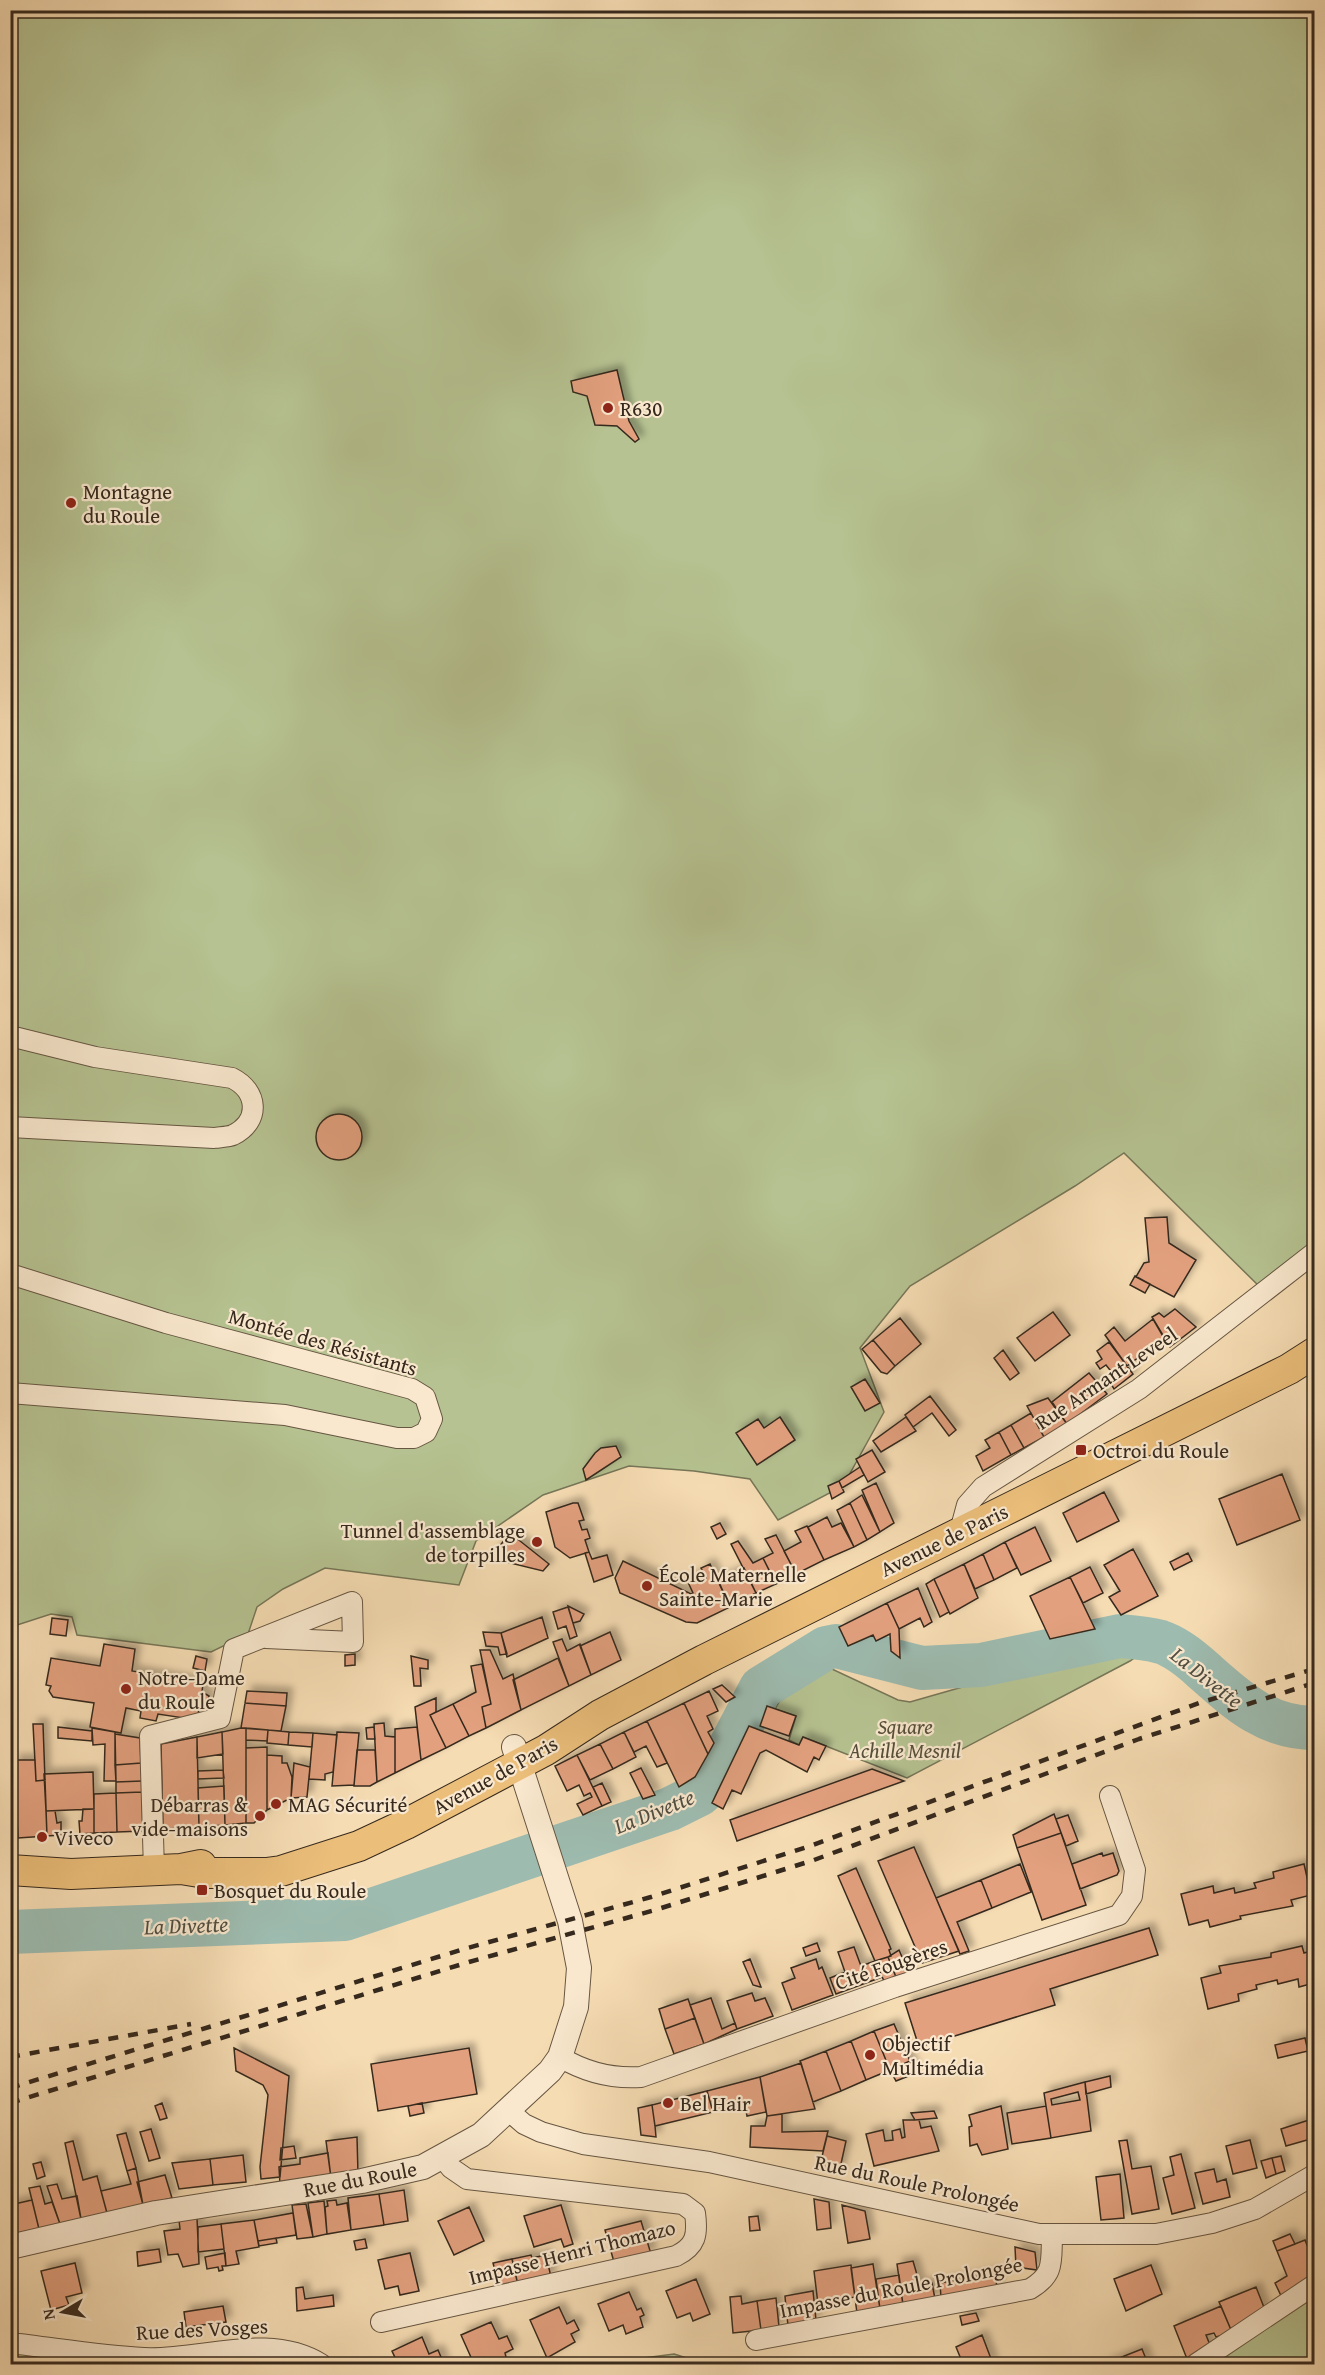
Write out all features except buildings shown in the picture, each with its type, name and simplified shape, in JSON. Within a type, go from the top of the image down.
[{"type":"main road","name":"Avenue de Paris","points":[[10,1870],[71,1874],[167,1870],[251,1874],[280,1871],[359,1846],[406,1824],[516,1755],[538,1735],[600,1715],[960,1531],[1289,1369],[1314,1353]]},
{"type":"main road","name":"Avenue de Paris","points":[[10,1888],[71,1874]]},
{"type":"street","points":[[10,1036],[95,1057],[232,1078],[245,1084],[253,1100],[251,1115],[245,1127],[231,1136],[214,1138],[10,1127]]},
{"type":"street","name":"Rue Armant Leveel","points":[[960,1531],[967,1505],[983,1487],[1139,1389],[1314,1253]]},
{"type":"street","name":"Montée des Résistants","points":[[10,1274],[166,1323],[412,1389],[426,1396],[432,1419],[426,1432],[414,1438],[397,1438],[285,1415],[10,1393]]},
{"type":"street","points":[[167,1870],[150,1736],[220,1718],[234,1649],[266,1638]]},
{"type":"street","name":"Rue du Roule","points":[[10,2247],[156,2213],[362,2181],[423,2168],[481,2135],[509,2111],[550,2071],[560,2057],[576,2007],[579,1968],[570,1921],[516,1755]]},
{"type":"street","name":"Cité Fougères","points":[[560,2057],[575,2066],[620,2079],[641,2077],[895,1987],[1119,1915],[1132,1896],[1135,1870],[1110,1796]]},
{"type":"street","name":"Rue du Roule Prolongée","points":[[509,2111],[524,2124],[541,2132],[584,2144],[710,2162],[1052,2235],[1156,2234],[1212,2223],[1255,2209],[1314,2175]]},
{"type":"street","name":"Impasse Henri Thomazo","points":[[381,2322],[676,2256],[689,2249],[697,2237],[695,2213],[683,2204],[467,2179],[451,2168],[443,2158]]},
{"type":"street","name":"Impasse du Roule Prolongée","points":[[756,2340],[1030,2289],[1046,2280],[1051,2266],[1052,2235]]},
{"type":"street","points":[[1196,2364],[1314,2285]]},
{"type":"street","name":"Rue des Vosges","points":[[10,2343],[146,2359],[277,2349],[304,2355],[321,2364]]},
{"type":"green space","points":[[10,11],[1314,11],[1314,1253],[1265,1292],[1124,1153],[1075,1186],[910,1286],[860,1348],[884,1412],[843,1486],[778,1520],[750,1479],[694,1471],[629,1466],[543,1495],[476,1541],[459,1585],[325,1568],[283,1589],[257,1607],[248,1634],[211,1652],[77,1635],[72,1617],[51,1614],[11,1627]]},
{"type":"green space","name":"Square Achille Mesnil","points":[[1113,1644],[1148,1648],[1130,1661],[907,1778],[803,1737],[799,1745],[789,1740],[796,1716],[775,1709],[785,1693],[798,1681],[813,1673],[832,1669],[898,1700],[910,1702]]},
{"type":"green space","points":[[1314,2297],[1314,2364],[1205,2364]]},
{"type":"green space","points":[[10,2351],[83,2364],[11,2364]]},
{"type":"green space","points":[[674,2354],[706,2364],[598,2364]]},
{"type":"waterway","name":"La Divette","points":[[10,1932],[345,1919],[670,1809],[700,1794],[711,1783],[761,1688],[826,1648],[836,1646],[922,1668],[981,1665],[1120,1636],[1145,1639],[1161,1642],[1178,1650],[1240,1702],[1267,1718],[1297,1727],[1314,1728]]},
{"type":"railway","points":[[10,2088],[464,1949],[651,1897],[810,1846],[1199,1703],[1314,1669]]},
{"type":"railway","points":[[10,2103],[469,1962],[655,1910],[814,1860],[1139,1739],[1314,1683]]},
{"type":"railway","points":[[10,2057],[191,2024]]},
{"type":"place","name":"R630","points":[[608,408]]},
{"type":"place","name":"Montagne du Roule","points":[[71,503]]},
{"type":"place","name":"Octroi du Roule","points":[[1081,1450]]},
{"type":"place","name":"Tunnel d'assemblage de torpilles","points":[[537,1542]]},
{"type":"place","name":"École Maternelle Sainte-Marie","points":[[647,1586]]},
{"type":"place","name":"Notre-Dame du Roule","points":[[126,1689]]},
{"type":"place","name":"MAG Sécurité","points":[[276,1804]]},
{"type":"place","name":"Débarras & vide-maisons","points":[[260,1816]]},
{"type":"place","name":"Viveco","points":[[42,1837]]},
{"type":"place","name":"Bosquet du Roule","points":[[202,1890]]},
{"type":"place","name":"Objectif Multimédia","points":[[870,2055]]},
{"type":"place","name":"Bel Hair","points":[[668,2103]]}]
